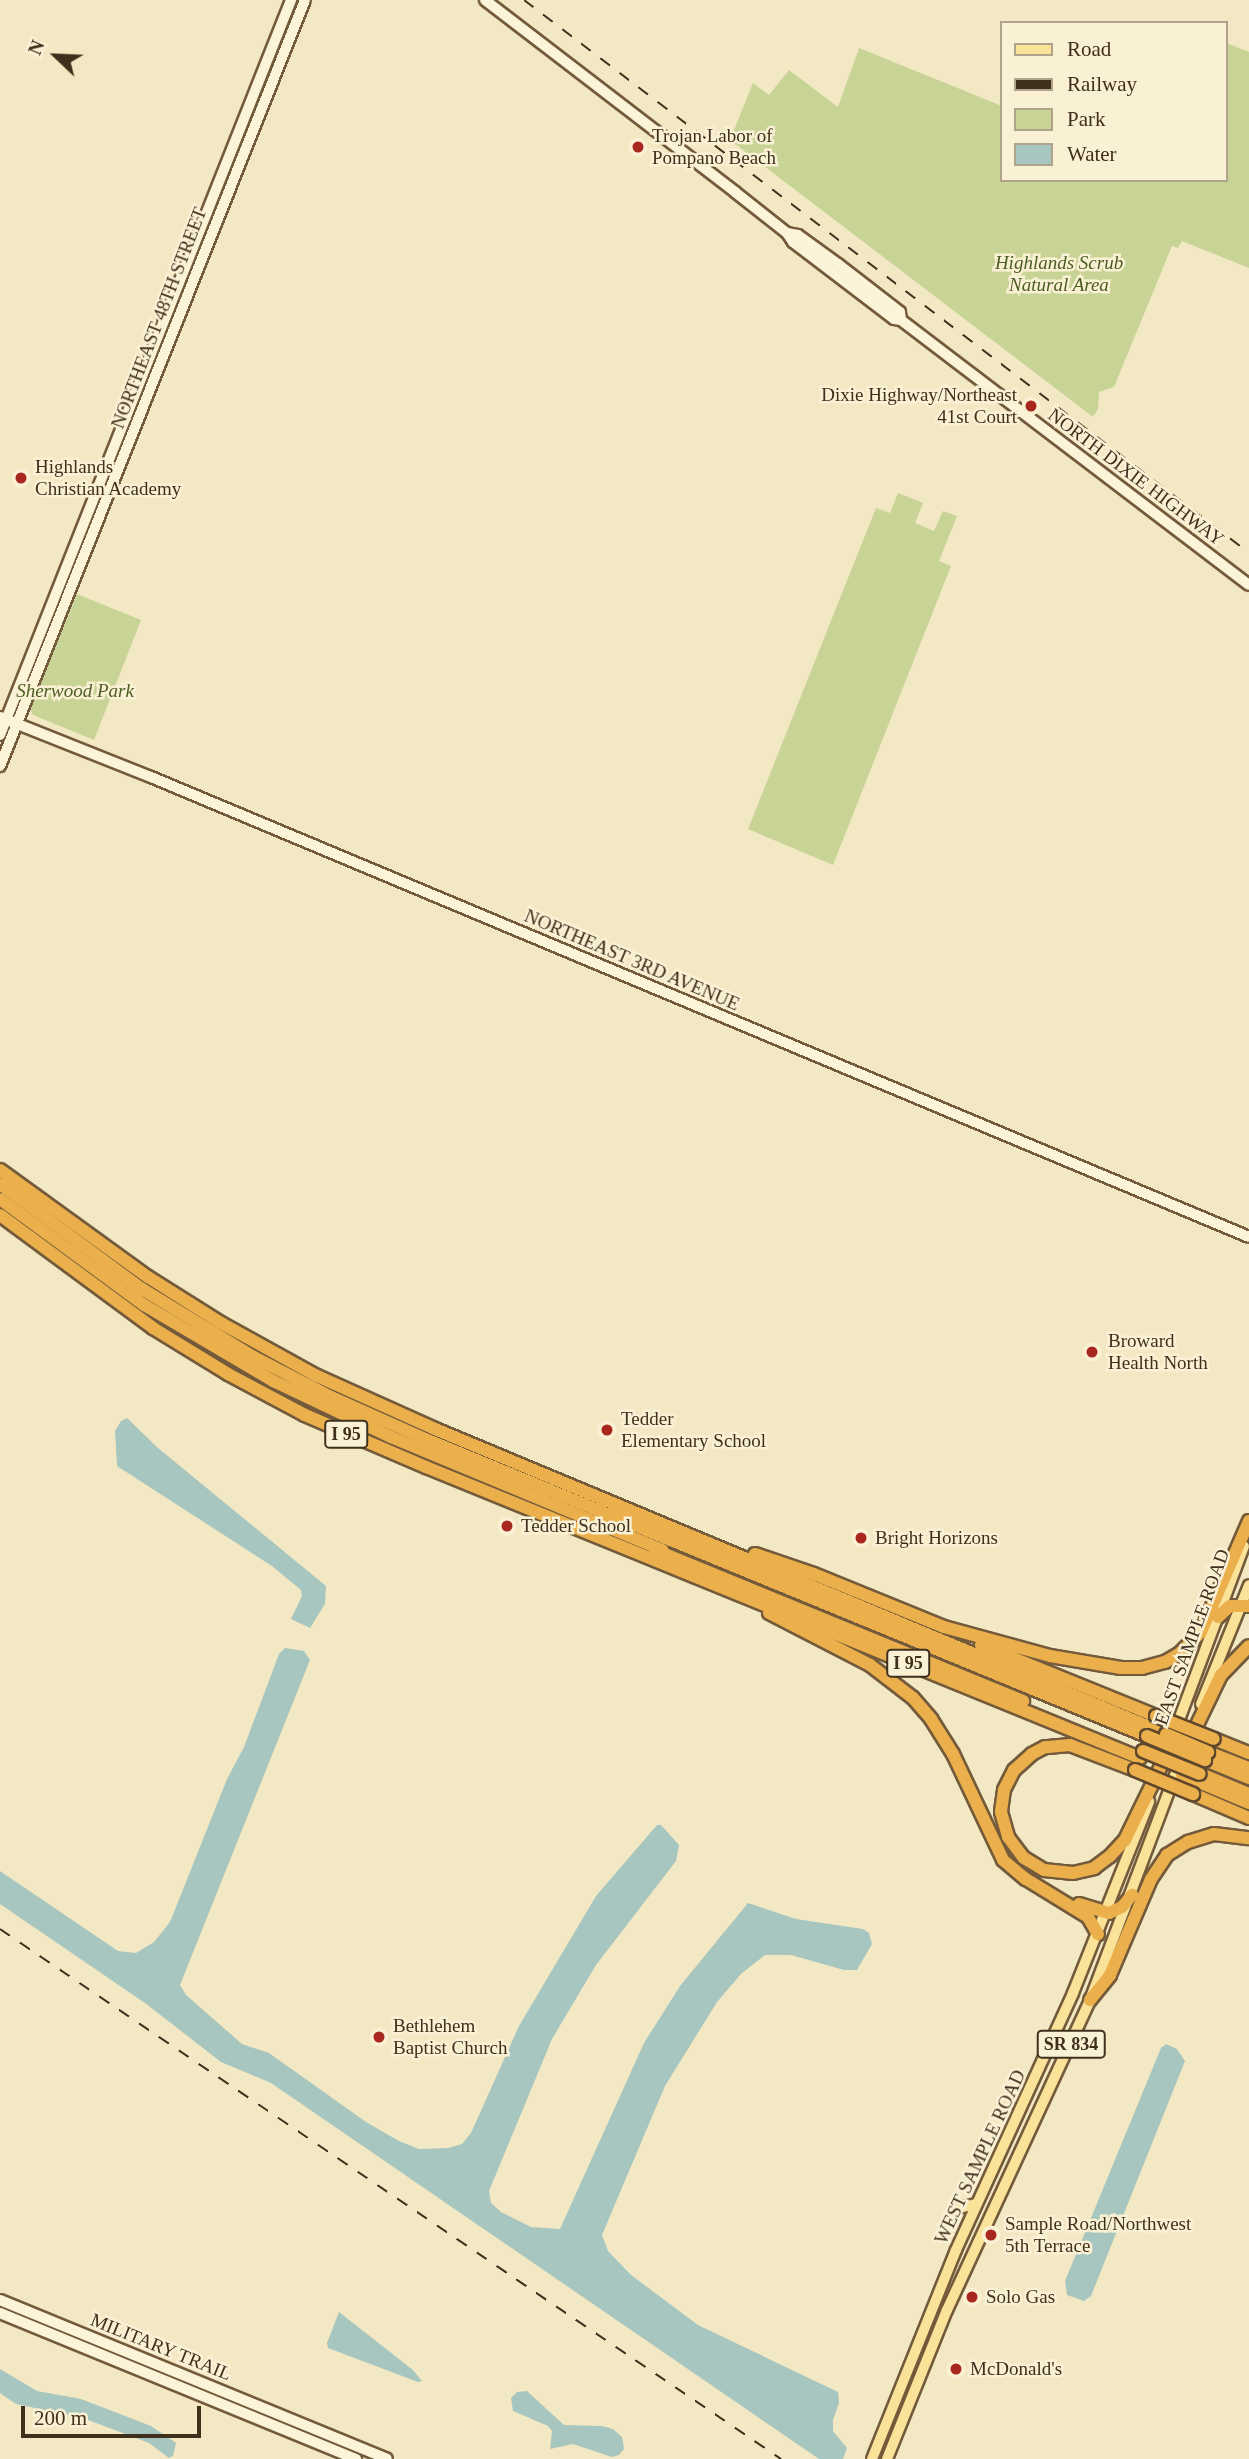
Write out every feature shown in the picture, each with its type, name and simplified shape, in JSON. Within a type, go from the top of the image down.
[{"type":"highway","name":"I 95","points":[[0,1170],[148,1277],[278,1355],[386,1408],[1151,1727]]},
{"type":"highway","points":[[0,1184],[151,1294],[254,1357],[351,1406],[1151,1727],[1214,1739],[1249,1753]]},
{"type":"highway","points":[[0,1199],[144,1305],[273,1381],[391,1437],[691,1563],[1139,1760]]},
{"type":"highway","name":"I 95","points":[[0,1215],[44,1250],[163,1334],[285,1405],[385,1451],[1249,1803]]},
{"type":"highway","points":[[44,1250],[70,1260],[139,1310],[213,1356],[309,1408],[439,1464],[691,1563]]},
{"type":"highway","points":[[278,1355],[351,1406]]},
{"type":"highway","points":[[944,1628],[1062,1658],[1121,1668],[1158,1664],[1185,1649],[1201,1632],[1249,1521]]},
{"type":"highway","points":[[667,1526],[814,1574],[944,1628],[1151,1727],[1249,1778]]},
{"type":"highway","points":[[675,1567],[691,1580],[766,1612],[870,1665],[902,1689],[940,1731],[1003,1860],[1026,1879],[1068,1903],[1091,1921],[1098,1934]]},
{"type":"highway","points":[[1218,1617],[1226,1608],[1245,1605]]},
{"type":"highway","points":[[1181,1758],[1221,1675],[1249,1646]]},
{"type":"highway","points":[[1139,1760],[1070,1745],[1045,1747],[1032,1754],[1014,1770],[1004,1790],[1002,1820],[1008,1837],[1024,1858],[1044,1870],[1065,1873],[1094,1868],[1111,1856],[1125,1840],[1168,1752]]},
{"type":"highway","points":[[1207,1756],[1249,1769]]},
{"type":"highway","points":[[1197,1783],[1249,1794]]},
{"type":"highway","points":[[1197,1783],[1249,1818]]},
{"type":"highway","points":[[1090,2000],[1110,1975],[1151,1879],[1167,1855],[1188,1842],[1214,1834],[1249,1838]]},
{"type":"highway","points":[[1068,1903],[1106,1914],[1119,1909],[1132,1895]]},
{"type":"main road","name":"NORTHEAST 48TH STREET","points":[[0,735],[3,718],[56,593],[291,0]]},
{"type":"main road","name":"NORTHEAST 48TH STREET","points":[[0,766],[305,0]]},
{"type":"main road","name":"NORTH DIXIE HIGHWAY","points":[[485,0],[787,233],[793,242],[894,319],[901,320],[1249,585]]},
{"type":"main road","points":[[239,162],[235,150],[253,104],[254,90]]},
{"type":"main road","points":[[56,593],[58,622]]},
{"type":"main road","name":"NORTHEAST 3RD AVENUE","points":[[3,718],[1249,1237]]},
{"type":"main road","name":"EAST SAMPLE ROAD","points":[[1168,1752],[1249,1534]]},
{"type":"main road","name":"EAST SAMPLE ROAD","points":[[1181,1758],[1245,1605],[1249,1585]]},
{"type":"main road","name":"WEST SAMPLE ROAD","points":[[872,2459],[976,2204],[1098,1934],[1168,1752]]},
{"type":"main road","name":"WEST SAMPLE ROAD","points":[[887,2459],[952,2298],[1090,2000],[1132,1895],[1181,1758]]},
{"type":"main road","points":[[959,2208],[976,2204]]},
{"type":"main road","name":"MILITARY TRAIL","points":[[0,2300],[387,2459]]},
{"type":"main road","name":"MILITARY TRAIL","points":[[0,2313],[356,2459]]},
{"type":"green space","name":"Highlands Scrub Natural Area","points":[[1228,44],[1249,52],[1249,268],[1182,241],[1178,248],[1172,246],[1114,387],[1099,392],[1098,409],[1093,417],[730,140],[753,83],[769,95],[789,70],[838,107],[859,48],[1000,105],[1000,182],[1228,182]]},
{"type":"green space","points":[[898,493],[923,503],[915,523],[934,531],[943,511],[957,516],[939,561],[951,566],[833,865],[748,829],[876,508],[890,513]]},
{"type":"green space","name":"Sherwood Park","points":[[77,594],[141,620],[94,740],[33,715],[30,709]]},
{"type":"water","points":[[127,1418],[158,1448],[326,1586],[325,1604],[310,1628],[291,1619],[302,1596],[301,1590],[272,1566],[117,1466],[115,1431],[121,1421]]},
{"type":"water","points":[[285,1648],[304,1651],[310,1660],[180,1985],[186,1995],[242,2044],[269,2053],[366,2122],[399,2141],[419,2149],[448,2148],[462,2144],[471,2133],[519,2026],[596,1896],[657,1825],[661,1825],[679,1845],[676,1861],[596,1965],[552,2039],[489,2191],[491,2203],[501,2212],[531,2227],[560,2229],[644,2043],[680,1986],[748,1903],[796,1919],[863,1929],[869,1933],[872,1944],[857,1970],[844,1970],[791,1955],[765,1955],[741,1974],[717,2002],[665,2086],[602,2235],[608,2251],[631,2275],[698,2325],[838,2392],[839,2403],[833,2420],[833,2431],[847,2448],[843,2459],[819,2459],[271,2083],[221,2062],[145,2003],[0,1904],[0,1871],[118,1951],[136,1953],[154,1942],[170,1922],[227,1779],[244,1747],[279,1654]]},
{"type":"water","points":[[1166,2044],[1177,2049],[1185,2061],[1091,2296],[1084,2301],[1067,2295],[1065,2281],[1161,2048]]},
{"type":"water","points":[[339,2312],[413,2370],[422,2381],[418,2382],[328,2348],[327,2343]]},
{"type":"water","points":[[0,2369],[37,2391],[81,2399],[151,2426],[176,2443],[173,2456],[169,2458],[149,2443],[83,2418],[16,2404],[0,2393]]},
{"type":"water","points":[[527,2391],[564,2425],[613,2429],[622,2437],[624,2449],[619,2455],[612,2457],[573,2444],[550,2449],[552,2431],[548,2426],[513,2411],[511,2398],[517,2392]]},
{"type":"railway","points":[[524,0],[1249,553]]},
{"type":"railway","points":[[0,1929],[781,2459]]},
{"type":"place","name":"Trojan Labor of Pompano Beach","points":[[638,147]]},
{"type":"place","name":"Dixie Highway/Northeast 41st Court","points":[[1031,406]]},
{"type":"place","name":"Highlands Christian Academy","points":[[21,478]]},
{"type":"place","name":"Broward Health North","points":[[1092,1352]]},
{"type":"place","name":"Tedder Elementary School","points":[[607,1430]]},
{"type":"place","name":"Tedder School","points":[[507,1526]]},
{"type":"place","name":"Bright Horizons","points":[[861,1538]]},
{"type":"place","name":"Bethlehem Baptist Church","points":[[379,2037]]},
{"type":"place","name":"Sample Road/Northwest 5th Terrace","points":[[991,2235]]},
{"type":"place","name":"Solo Gas","points":[[972,2297]]},
{"type":"place","name":"McDonald's","points":[[956,2369]]}]
